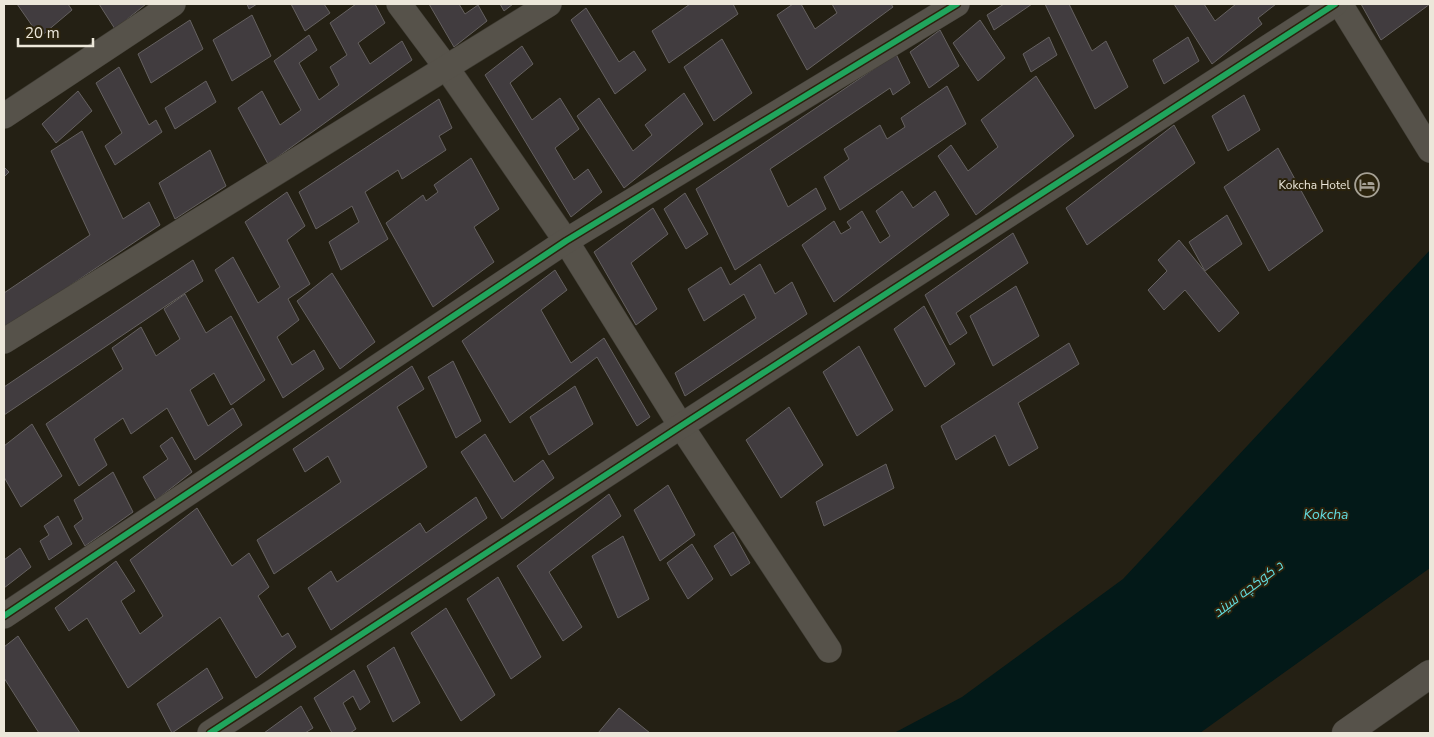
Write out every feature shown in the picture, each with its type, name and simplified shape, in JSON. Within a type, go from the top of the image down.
[{"type":"street","points":[[4,116],[173,4]]},
{"type":"street","points":[[399,4],[446,67],[566,241],[681,426],[829,650]]},
{"type":"street","points":[[4,341],[549,4]]},
{"type":"street","points":[[4,616],[566,241],[957,4]]},
{"type":"street","points":[[210,733],[1334,4]]},
{"type":"street","points":[[1340,4],[1430,150]]},
{"type":"street","points":[[1346,733],[1430,674]]},
{"type":"water","name":"Kokcha","points":[[1430,250],[1430,568],[1200,733],[894,733],[962,697],[1123,579]]},
{"type":"building","points":[[17,4],[68,4],[72,10],[40,37]]},
{"type":"building","points":[[99,4],[146,4],[115,29]]},
{"type":"building","points":[[247,4],[257,4],[249,9]]},
{"type":"building","points":[[291,4],[324,4],[330,13],[305,31]]},
{"type":"building","points":[[356,4],[375,4],[385,23],[358,43],[370,64],[402,41],[412,60],[268,164],[238,108],[262,91],[280,125],[301,110],[274,61],[309,35],[317,50],[299,63],[319,100],[339,85],[330,67],[347,55],[330,23]]},
{"type":"building","points":[[429,4],[459,4],[465,14],[478,5],[487,21],[454,47]]},
{"type":"building","points":[[500,4],[513,4],[504,11]]},
{"type":"building","points":[[690,4],[733,4],[738,14],[669,63],[652,31]]},
{"type":"building","points":[[793,4],[801,4],[815,29],[837,13],[832,4],[891,4],[893,7],[807,70],[777,15]]},
{"type":"building","points":[[1004,4],[1032,4],[994,30],[987,15]]},
{"type":"building","points":[[1045,4],[1069,4],[1092,51],[1106,41],[1128,87],[1095,109]]},
{"type":"building","points":[[1174,4],[1204,4],[1215,21],[1236,4],[1276,4],[1258,18],[1262,24],[1212,64]]},
{"type":"building","points":[[1361,4],[1430,4],[1381,40]]},
{"type":"building","points":[[586,8],[619,62],[634,51],[646,70],[615,94],[571,20]]},
{"type":"building","points":[[252,15],[271,56],[232,81],[213,40]]},
{"type":"building","points":[[190,20],[203,49],[151,83],[138,54]]},
{"type":"building","points":[[980,20],[1005,58],[978,81],[953,43]]},
{"type":"building","points":[[940,30],[959,66],[929,88],[910,52]]},
{"type":"building","points":[[1049,37],[1057,55],[1031,72],[1023,54]]},
{"type":"building","points":[[1188,37],[1199,61],[1164,84],[1153,60]]},
{"type":"building","points":[[722,39],[752,93],[714,121],[684,67]]},
{"type":"building","points":[[522,46],[533,64],[510,83],[532,120],[560,98],[579,129],[555,148],[574,180],[588,169],[602,192],[571,217],[485,75]]},
{"type":"building","points":[[896,54],[910,83],[893,95],[890,88],[770,169],[788,207],[816,188],[826,209],[735,270],[696,189]]},
{"type":"building","points":[[119,67],[149,125],[156,120],[162,132],[115,165],[105,146],[122,133],[96,83]]},
{"type":"building","points":[[1036,76],[1074,136],[976,215],[938,156],[951,145],[968,171],[998,147],[981,120]]},
{"type":"building","points":[[206,81],[216,102],[175,129],[165,108]]},
{"type":"building","points":[[947,86],[966,124],[840,210],[824,177],[849,159],[844,149],[880,125],[887,139],[905,127],[901,118]]},
{"type":"building","points":[[78,91],[92,111],[56,143],[42,124]]},
{"type":"building","points":[[684,93],[703,124],[624,188],[577,116],[599,98],[633,151],[652,135],[645,125]]},
{"type":"building","points":[[1244,95],[1260,130],[1228,151],[1212,116]]},
{"type":"building","points":[[439,99],[452,128],[439,136],[446,150],[402,179],[398,170],[365,192],[388,239],[341,270],[329,242],[359,222],[352,206],[316,229],[299,192]]},
{"type":"building","points":[[1174,125],[1195,163],[1087,245],[1066,208]]},
{"type":"building","points":[[82,131],[123,219],[149,202],[160,225],[4,330],[4,293],[90,235],[51,151]]},
{"type":"building","points":[[1278,148],[1323,231],[1269,271],[1224,187]]},
{"type":"building","points":[[210,150],[226,186],[175,219],[159,183]]},
{"type":"building","points":[[471,158],[499,209],[474,227],[494,262],[433,307],[386,223],[423,195],[426,201],[438,192],[434,185]]},
{"type":"building","points":[[4,167],[9,172],[4,177]]},
{"type":"building","points":[[902,191],[913,208],[935,191],[949,215],[834,302],[802,245],[834,221],[841,234],[851,228],[847,222],[862,211],[880,243],[890,236],[876,211]]},
{"type":"building","points":[[287,192],[305,226],[287,240],[310,284],[288,299],[299,320],[277,337],[292,365],[314,350],[324,369],[283,398],[215,270],[233,257],[258,303],[280,287],[245,222]]},
{"type":"building","points":[[685,193],[708,234],[686,249],[664,209]]},
{"type":"building","points":[[653,208],[668,234],[631,263],[657,309],[636,325],[594,252]]},
{"type":"building","points":[[1227,215],[1242,244],[1205,271],[1189,242]]},
{"type":"building","points":[[1013,233],[1028,263],[956,313],[967,333],[950,345],[925,295]]},
{"type":"building","points":[[1179,240],[1239,313],[1219,332],[1185,290],[1164,310],[1148,290],[1167,271],[1158,260]]},
{"type":"building","points":[[193,260],[203,281],[4,415],[4,387]]},
{"type":"building","points":[[760,264],[775,294],[792,282],[807,314],[685,396],[675,373],[756,318],[744,294],[704,321],[688,289],[721,267],[730,285]]},
{"type":"building","points":[[555,270],[567,290],[541,310],[571,363],[604,338],[650,417],[637,426],[597,357],[510,423],[462,341]]},
{"type":"building","points":[[332,273],[375,342],[340,369],[297,301]]},
{"type":"building","points":[[1016,286],[1039,336],[993,366],[970,316]]},
{"type":"building","points":[[185,294],[206,333],[231,316],[265,380],[231,405],[214,373],[190,390],[208,426],[233,408],[242,425],[195,460],[167,408],[131,434],[123,418],[94,439],[107,465],[79,486],[46,424],[123,369],[112,348],[141,327],[156,356],[180,339],[164,309]]},
{"type":"building","points":[[924,306],[955,364],[925,387],[894,329]]},
{"type":"building","points":[[1069,343],[1079,364],[1018,403],[1038,448],[1009,466],[995,435],[956,460],[941,426]]},
{"type":"building","points":[[859,346],[893,410],[857,436],[823,372]]},
{"type":"building","points":[[453,361],[481,421],[456,438],[428,377]]},
{"type":"building","points":[[412,366],[424,389],[397,407],[427,467],[274,574],[257,540],[341,482],[328,456],[305,472],[293,449]]},
{"type":"building","points":[[575,386],[593,424],[549,455],[530,417]]},
{"type":"building","points":[[789,407],[823,465],[781,498],[746,440]]},
{"type":"building","points":[[32,424],[62,476],[21,507],[4,477],[4,446]]},
{"type":"building","points":[[485,434],[514,482],[543,460],[554,478],[502,519],[461,452]]},
{"type":"building","points":[[172,437],[192,472],[156,500],[143,477],[168,459],[160,446]]},
{"type":"building","points":[[886,464],[894,488],[824,526],[816,502]]},
{"type":"building","points":[[113,472],[133,512],[85,546],[74,526],[83,519],[74,500]]},
{"type":"building","points":[[668,485],[695,535],[660,561],[634,510]]},
{"type":"building","points":[[609,494],[621,516],[549,572],[582,627],[563,641],[517,566]]},
{"type":"building","points":[[476,497],[487,518],[331,630],[308,588],[331,571],[337,582],[420,523],[426,533]]},
{"type":"building","points":[[197,508],[232,566],[249,553],[269,587],[258,596],[282,637],[288,633],[296,647],[256,678],[220,617],[128,688],[87,618],[69,631],[55,608],[116,561],[135,591],[121,601],[140,634],[163,616],[130,560]]},
{"type":"building","points":[[58,516],[72,544],[49,560],[40,541],[49,535],[44,526]]},
{"type":"building","points":[[733,532],[750,563],[731,576],[714,546]]},
{"type":"building","points":[[623,536],[649,599],[618,618],[592,556]]},
{"type":"building","points":[[692,544],[713,579],[688,599],[667,563]]},
{"type":"building","points":[[20,548],[31,567],[4,588],[4,560]]},
{"type":"building","points":[[498,577],[541,657],[511,679],[467,599]]},
{"type":"building","points":[[446,608],[495,695],[461,721],[411,633]]},
{"type":"building","points":[[18,636],[80,733],[39,733],[4,678],[4,647]]},
{"type":"building","points":[[394,647],[420,703],[393,722],[367,666]]},
{"type":"building","points":[[207,668],[223,698],[172,733],[157,704]]},
{"type":"building","points":[[354,670],[370,702],[360,710],[353,696],[343,703],[356,729],[350,733],[332,733],[314,698]]},
{"type":"building","points":[[301,706],[313,728],[305,733],[264,733]]},
{"type":"building","points":[[619,708],[650,733],[598,733]]},
{"type":"cycle path","points":[[4,616],[566,241],[957,4]]},
{"type":"cycle path","points":[[210,733],[681,426],[1335,4]]},
{"type":"place","name":"Kokcha Hotel","points":[[1367,185]]},
{"type":"water label","name":"د کوکچه سیند","points":[[1248,589]]}]
